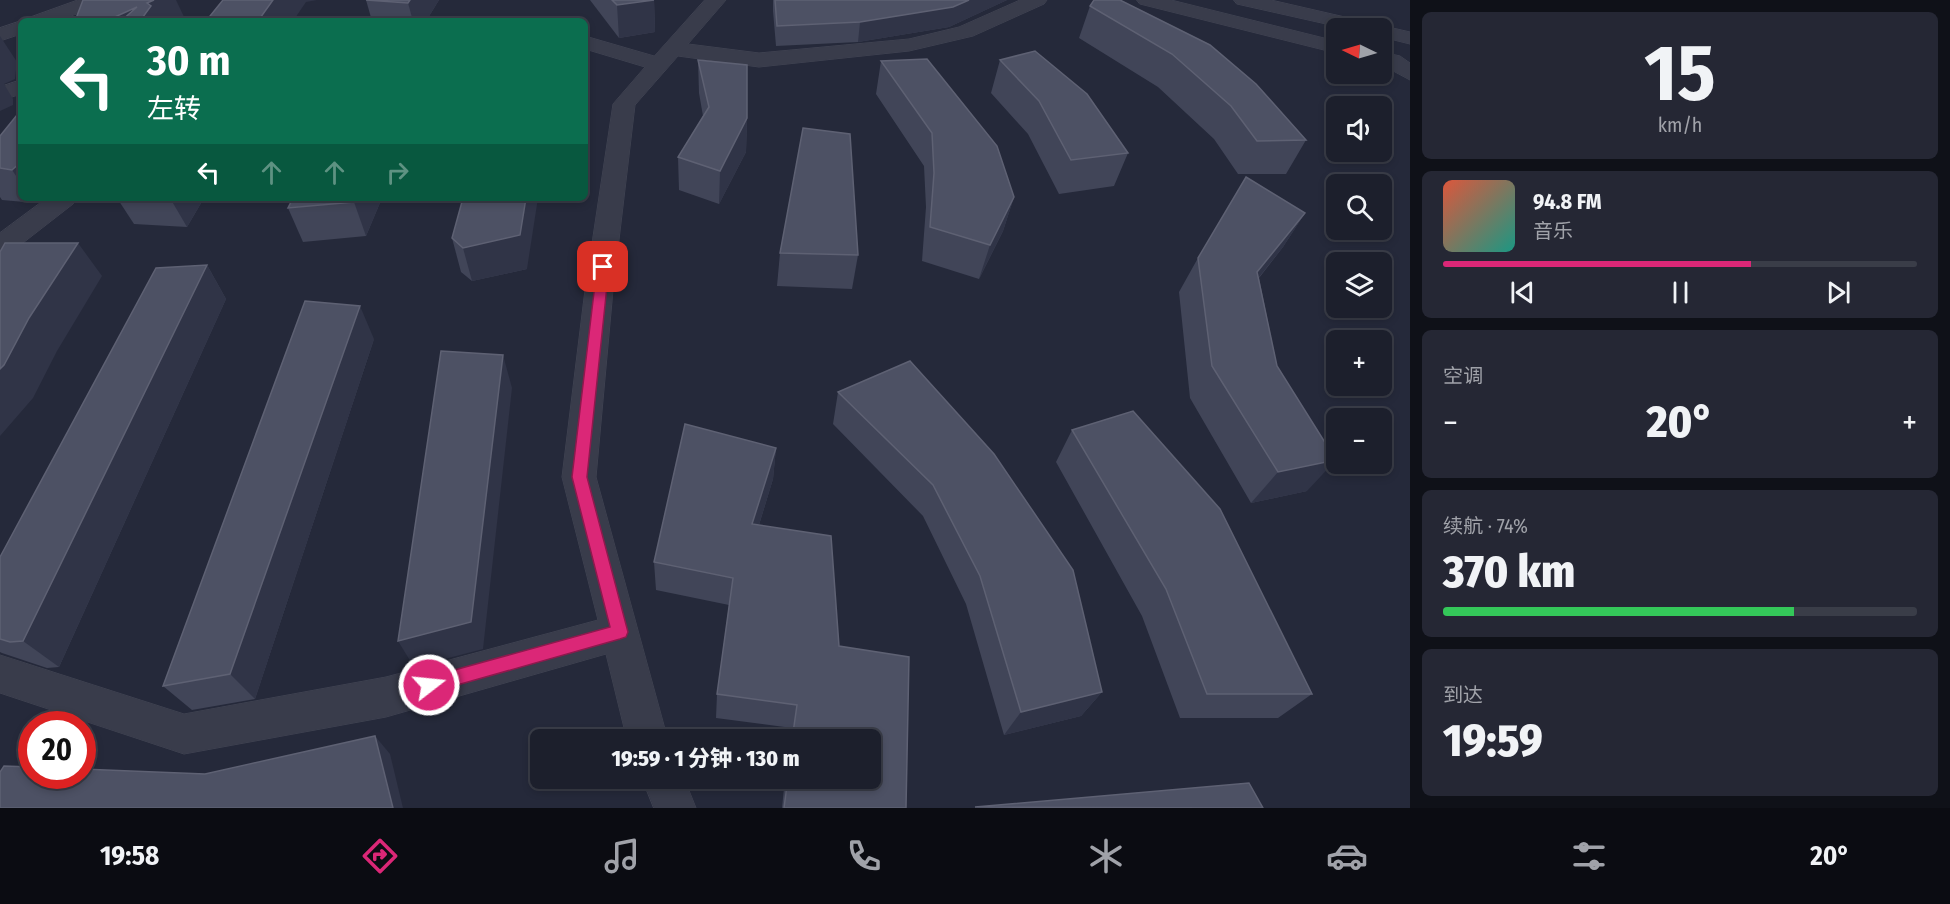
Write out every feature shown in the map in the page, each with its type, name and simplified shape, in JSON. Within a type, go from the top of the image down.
[{"type":"street","points":[[46,18],[97,0]]},
{"type":"street","points":[[645,729],[579,477],[599,290],[624,104],[716,0]]},
{"type":"street","points":[[588,43],[667,57],[759,60],[909,45],[966,32],[1037,0]]},
{"type":"street","points":[[1147,0],[1326,45]]},
{"type":"street","points":[[1245,0],[1326,18]]},
{"type":"street","points":[[0,35],[18,28]]},
{"type":"street","points":[[1392,34],[1410,38]]},
{"type":"street","points":[[1392,61],[1410,73]]},
{"type":"street","points":[[0,94],[18,88]]},
{"type":"street","points":[[0,247],[60,201]]},
{"type":"street","points":[[0,674],[184,734],[386,697],[620,632]]},
{"type":"street","points":[[667,789],[675,808]]},
{"type":"building","points":[[83,0],[154,0],[147,3],[151,6],[142,18],[124,18],[137,7],[113,18],[76,18]]},
{"type":"building","points":[[223,0],[273,0],[260,18],[208,18]]},
{"type":"building","points":[[366,0],[410,0],[408,3]]},
{"type":"building","points":[[612,0],[654,0],[617,5]]},
{"type":"building","points":[[775,0],[969,0],[953,7],[860,22],[777,26]]},
{"type":"building","points":[[1094,0],[1120,0],[1210,45],[1256,84],[1306,140],[1257,141],[1231,106],[1172,54],[1090,6]]},
{"type":"building","points":[[1035,51],[1087,94],[1128,153],[1071,160],[1039,101],[1000,60]]},
{"type":"building","points":[[927,59],[997,146],[1014,197],[990,245],[930,227],[934,173],[932,133],[881,61]]},
{"type":"building","points":[[698,60],[747,65],[747,118],[720,171],[678,157],[709,107]]},
{"type":"building","points":[[18,114],[18,165],[12,170],[0,168],[0,136]]},
{"type":"building","points":[[803,128],[850,134],[858,255],[780,253]]},
{"type":"building","points":[[1246,177],[1305,213],[1257,272],[1277,366],[1326,444],[1326,462],[1278,472],[1212,366],[1198,258]]},
{"type":"building","points":[[292,201],[354,201],[354,202],[288,208]]},
{"type":"building","points":[[462,201],[526,201],[520,235],[463,248],[452,238]]},
{"type":"building","points":[[5,243],[78,243],[29,318],[0,369],[0,252]]},
{"type":"building","points":[[207,265],[23,641],[10,642],[0,639],[0,557],[156,268]]},
{"type":"building","points":[[305,301],[360,306],[230,674],[163,686]]},
{"type":"building","points":[[441,351],[503,355],[471,622],[398,641]]},
{"type":"building","points":[[910,361],[994,454],[1073,570],[1102,692],[1021,712],[980,576],[933,485],[838,392]]},
{"type":"building","points":[[1133,411],[1220,509],[1312,694],[1207,694],[1166,589],[1072,430]]},
{"type":"building","points":[[685,424],[776,448],[752,524],[831,536],[839,646],[909,657],[906,808],[784,808],[787,789],[881,789],[881,729],[794,729],[797,705],[717,694],[733,578],[654,562]]},
{"type":"building","points":[[375,736],[393,808],[0,808],[0,772],[4,766],[18,766],[18,789],[96,789],[96,770],[205,774]]},
{"type":"building","points":[[1249,783],[1263,808],[975,807]]},
{"type":"route","points":[[429,685],[620,632],[579,477],[603,267]]}]
